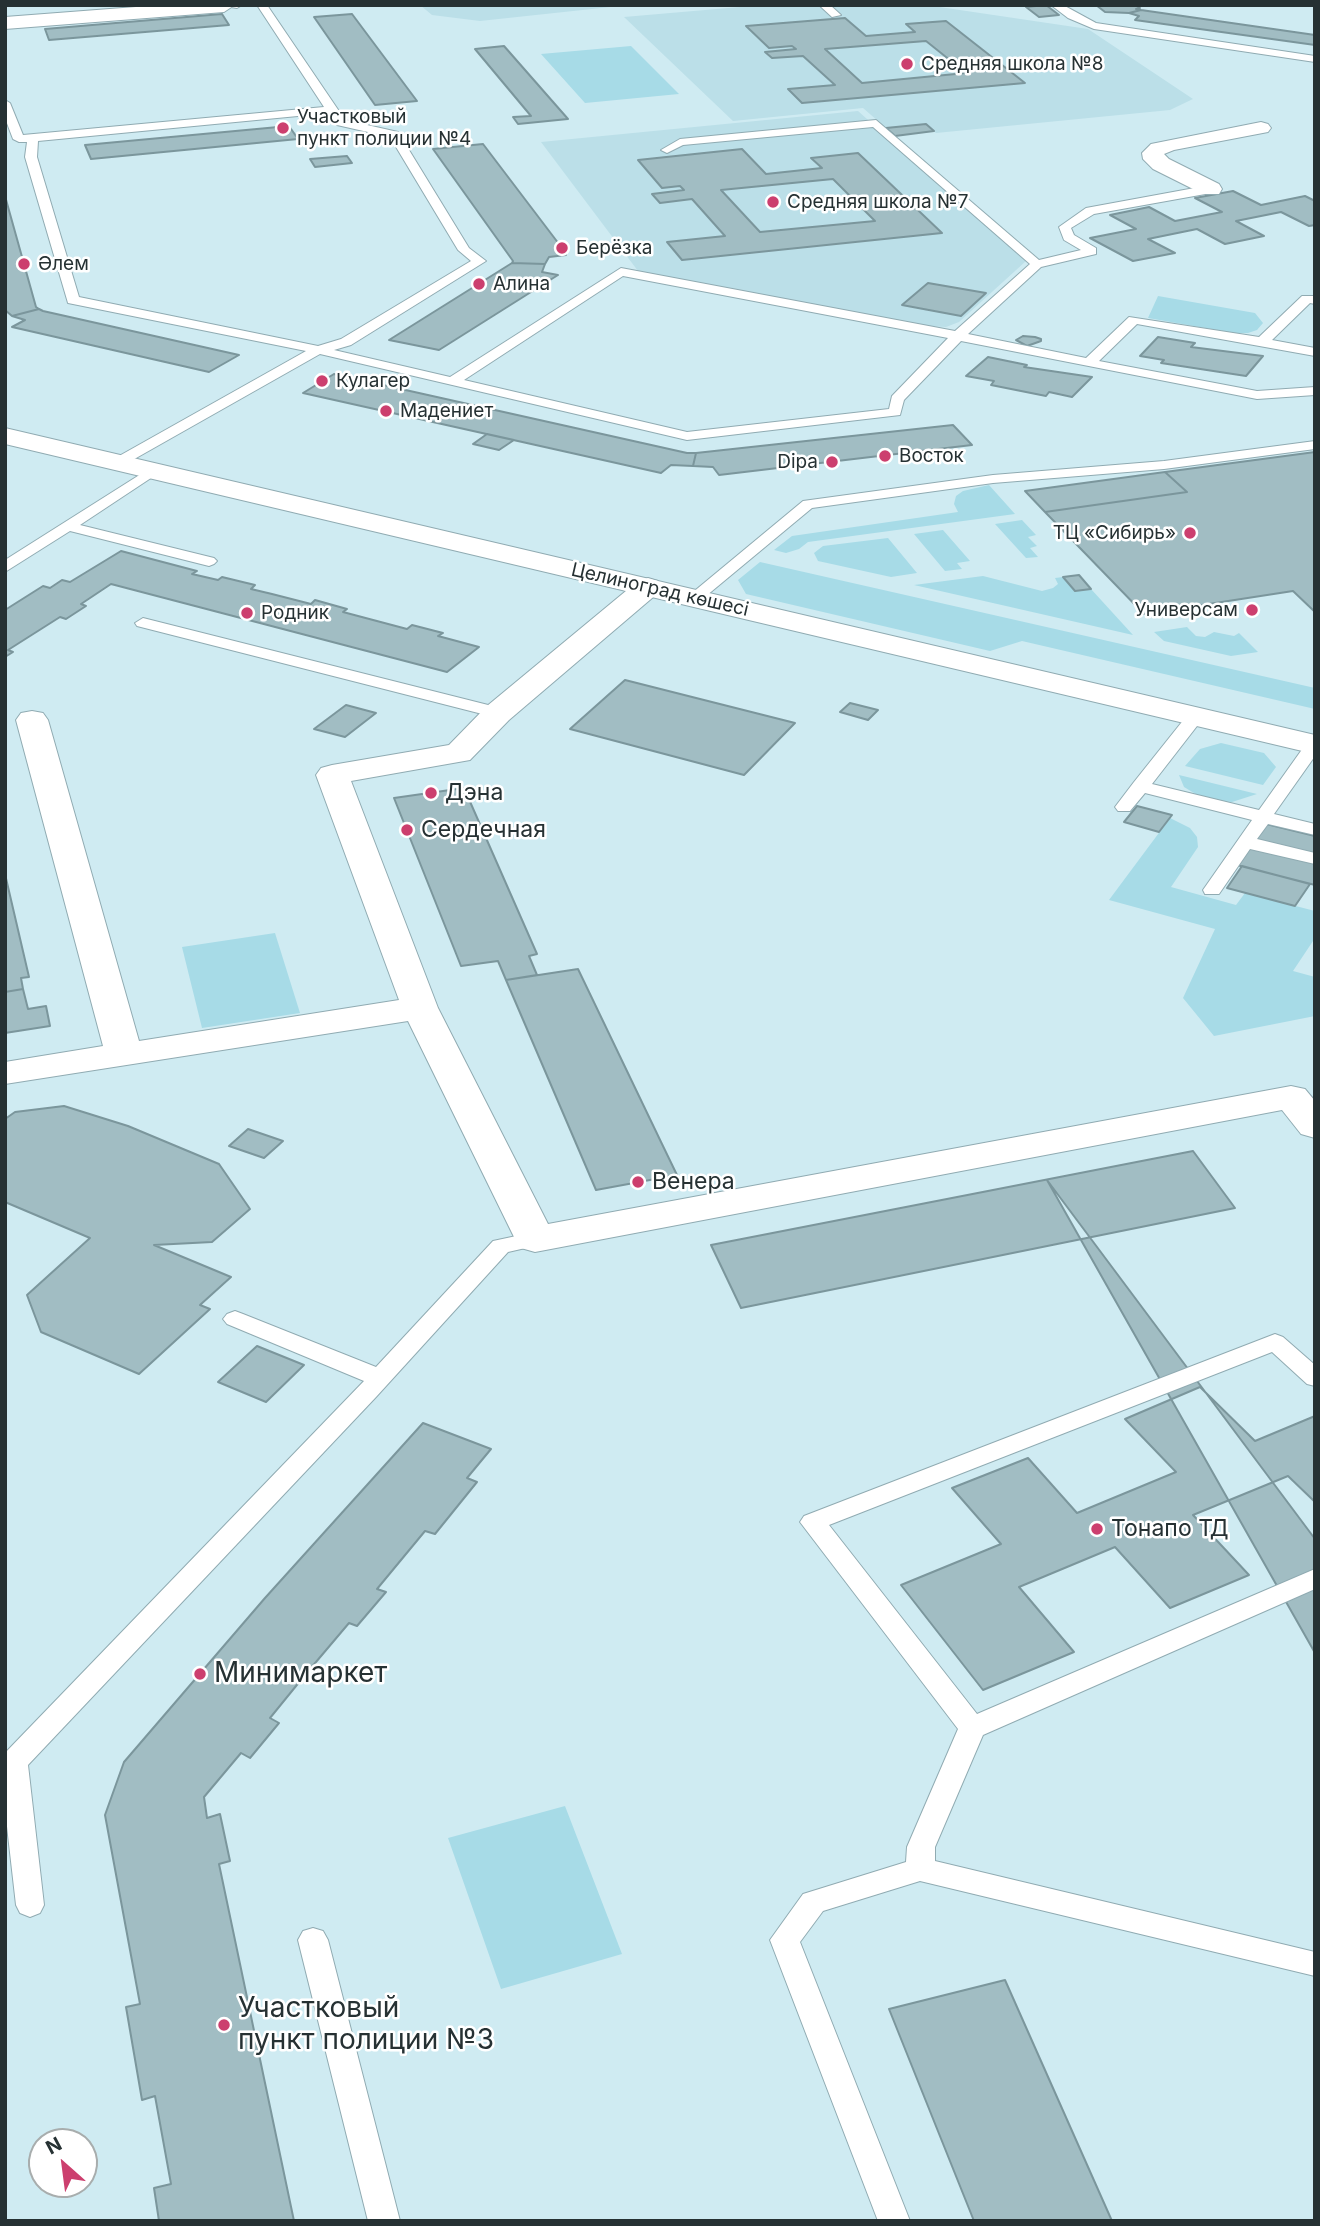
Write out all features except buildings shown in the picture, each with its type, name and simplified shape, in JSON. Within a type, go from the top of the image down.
[{"type":"street","points":[[5,23],[228,6]]},
{"type":"street","points":[[1211,189],[1161,164],[1154,159],[1153,153],[1158,148],[1171,144],[1261,128]]},
{"type":"street","name":"Целиноград көшесі","points":[[5,436],[1314,745]]},
{"type":"street","points":[[648,587],[498,713],[459,753],[332,775],[420,1008],[535,1239],[1291,1097],[1315,1126]]},
{"type":"street","points":[[32,720],[124,1055]]},
{"type":"street","points":[[5,1073],[420,1008]]},
{"type":"lane","points":[[117,463],[318,350],[346,342],[480,261],[464,250],[394,134],[341,123],[262,5]]},
{"type":"lane","points":[[824,5],[836,15]]},
{"type":"lane","points":[[1056,5],[1094,26],[1315,59]]},
{"type":"lane","points":[[5,103],[26,139],[73,300],[318,350],[687,436],[895,412],[897,399],[958,336],[1037,264],[1092,251],[1068,237],[1065,227],[1090,211],[1211,189]]},
{"type":"lane","points":[[5,140],[333,110]]},
{"type":"lane","points":[[667,150],[681,142],[876,123],[1037,264]]},
{"type":"lane","points":[[453,381],[621,272],[1257,395],[1315,391]]},
{"type":"lane","points":[[1262,342],[1307,299],[1315,300]]},
{"type":"lane","points":[[1089,363],[1134,320],[1315,352]]},
{"type":"lane","points":[[694,598],[808,504],[993,479],[1164,465],[1315,445]]},
{"type":"lane","points":[[5,567],[152,471]]},
{"type":"lane","points":[[68,526],[209,561]]},
{"type":"lane","points":[[143,623],[498,713]]},
{"type":"lane","points":[[1124,807],[1195,717]]},
{"type":"lane","points":[[1212,890],[1314,745]]},
{"type":"lane","points":[[1140,786],[1315,830]]},
{"type":"lane","points":[[1246,842],[1315,859]]},
{"type":"lane","points":[[30,1905],[14,1762],[501,1247],[535,1239]]},
{"type":"lane","points":[[235,1319],[380,1378]]},
{"type":"lane","points":[[972,1728],[813,1522],[1275,1342],[1315,1378]]},
{"type":"lane","points":[[920,1869],[921,1847],[972,1728],[1315,1578]]},
{"type":"lane","points":[[894,2221],[785,1940],[813,1902],[920,1869],[1315,1964]]},
{"type":"lane","points":[[313,1940],[384,2221]]},
{"type":"shaded area","points":[[420,5],[629,5],[480,21],[432,15]]},
{"type":"shaded area","name":"Средняя школа №8","points":[[763,5],[926,5],[1088,29],[1193,99],[1170,110],[936,133],[926,124],[886,128],[863,108],[733,121],[624,17]]},
{"type":"shaded area","points":[[631,46],[679,94],[585,103],[541,54]]},
{"type":"shaded area","name":"Средняя школа №7","points":[[858,111],[1026,261],[959,322],[946,327],[927,326],[638,271],[541,142]]},
{"type":"shaded area","points":[[1158,296],[1255,313],[1263,323],[1257,330],[1234,333],[1148,318]]},
{"type":"shaded area","points":[[989,485],[1015,514],[808,542],[799,549],[786,553],[774,550],[792,536],[958,512],[954,504],[956,496],[963,491]]},
{"type":"shaded area","points":[[1022,520],[1036,535],[1028,537],[1037,546],[1030,548],[1038,557],[1026,558],[995,524]]},
{"type":"shaded area","points":[[943,530],[970,561],[957,563],[962,569],[945,571],[914,534]]},
{"type":"shaded area","points":[[888,538],[917,573],[891,577],[818,561],[814,553],[823,546]]},
{"type":"shaded area","points":[[760,562],[1315,688],[1315,709],[1022,641],[990,651],[746,594],[738,580]]},
{"type":"shaded area","points":[[983,576],[1042,591],[1058,584],[1055,578],[1063,577],[1075,591],[1091,589],[1133,635],[914,585]]},
{"type":"shaded area","points":[[1187,627],[1196,636],[1205,637],[1214,632],[1234,636],[1239,633],[1258,652],[1231,656],[1164,641],[1154,632]]},
{"type":"shaded area","points":[[1221,743],[1264,753],[1276,767],[1263,785],[1185,766],[1200,749]]},
{"type":"shaded area","points":[[1179,775],[1257,794],[1232,802],[1217,801],[1199,796],[1184,787]]},
{"type":"shaded area","points":[[1170,818],[1190,828],[1197,837],[1198,847],[1171,887],[1236,905],[1245,893],[1315,911],[1315,938],[1293,971],[1315,977],[1315,1016],[1214,1036],[1183,998],[1215,929],[1109,900]]},
{"type":"shaded area","points":[[275,933],[300,1013],[202,1028],[182,947]]},
{"type":"shaded area","points":[[565,1806],[622,1954],[501,1989],[448,1838]]},
{"type":"place","name":"Средняя школа №8","points":[[907,64]]},
{"type":"place","name":"Участковый пункт полиции №4","points":[[283,128]]},
{"type":"place","name":"Средняя школа №7","points":[[773,202]]},
{"type":"place","name":"Берёзка","points":[[562,248]]},
{"type":"place","name":"Әлем","points":[[24,264]]},
{"type":"place","name":"Алина","points":[[479,284]]},
{"type":"place","name":"Кулагер","points":[[322,381]]},
{"type":"place","name":"Мадениет","points":[[386,411]]},
{"type":"place","name":"Восток","points":[[885,456]]},
{"type":"place","name":"Dipa","points":[[832,462]]},
{"type":"place","name":"ТЦ «Сибирь»","points":[[1190,533]]},
{"type":"place","name":"Универсам","points":[[1252,610]]},
{"type":"place","name":"Родник","points":[[247,613]]},
{"type":"place","name":"Дэна","points":[[431,793]]},
{"type":"place","name":"Сердечная","points":[[407,830]]},
{"type":"place","name":"Венера","points":[[638,1182]]},
{"type":"place","name":"Тонапо ТД","points":[[1097,1529]]},
{"type":"place","name":"Минимаркет","points":[[200,1674]]},
{"type":"place","name":"Участковый пункт полиции №3","points":[[224,2025]]}]
